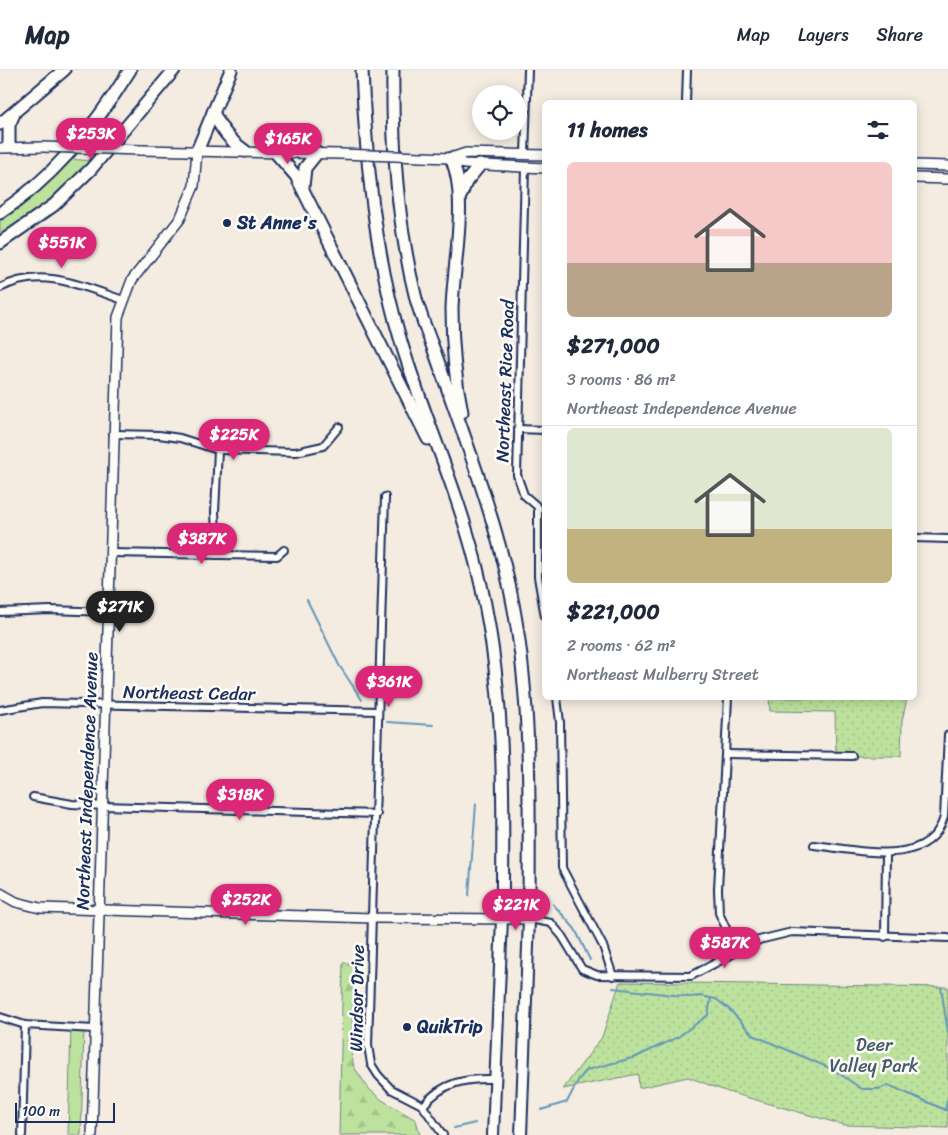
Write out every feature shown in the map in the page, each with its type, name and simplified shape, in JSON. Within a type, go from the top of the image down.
[{"type":"highway","points":[[0,124],[64,70]]},
{"type":"highway","points":[[0,213],[50,172],[72,150],[92,127],[130,70]]},
{"type":"highway","points":[[0,243],[54,205],[91,169],[174,70]]},
{"type":"highway","points":[[197,151],[231,70]]},
{"type":"highway","points":[[362,70],[370,192],[388,292],[402,344],[476,563],[501,704],[504,803],[502,919]]},
{"type":"highway","points":[[393,70],[397,192],[405,245],[417,300],[494,525],[510,590],[519,642],[529,754],[529,918]]},
{"type":"highway","points":[[213,112],[221,130],[230,141],[245,151]]},
{"type":"highway","points":[[3,145],[14,113]]},
{"type":"highway","points":[[275,152],[296,176],[452,489]]},
{"type":"highway","points":[[303,190],[305,168],[316,153]]},
{"type":"highway","points":[[451,158],[457,171],[460,196],[454,276],[453,343],[459,397],[468,448]]},
{"type":"highway","points":[[460,196],[466,182],[480,165]]},
{"type":"main road","points":[[521,1135],[529,918]]},
{"type":"main road","points":[[493,1135],[502,919]]},
{"type":"street","points":[[525,154],[528,70]]},
{"type":"street","points":[[686,100],[687,70]]},
{"type":"street","points":[[3,145],[451,158],[464,164],[542,168]]},
{"type":"street","name":"Northeast Independence Avenue","points":[[92,1135],[94,1029],[104,806],[113,434],[118,317],[124,300],[143,264],[180,219],[194,186],[197,151]]},
{"type":"street","points":[[451,158],[466,152],[542,155]]},
{"type":"street","points":[[524,168],[542,156]]},
{"type":"street","points":[[917,165],[948,166]]},
{"type":"street","name":"Northeast Rice Road","points":[[524,168],[517,475],[524,495],[538,507],[538,577],[542,600]]},
{"type":"street","points":[[917,178],[948,179]]},
{"type":"street","points":[[0,288],[28,278],[42,277],[69,280],[124,300]]},
{"type":"street","points":[[113,434],[158,435],[180,438],[218,450],[296,452],[323,446],[339,428]]},
{"type":"street","points":[[518,429],[542,430]]},
{"type":"street","points":[[217,555],[215,512],[218,450]]},
{"type":"street","name":"Windsor Drive","points":[[385,497],[378,711],[377,814],[368,1045],[371,1064],[378,1075],[391,1089],[423,1106],[443,1135]]},
{"type":"street","points":[[917,538],[948,539]]},
{"type":"street","points":[[111,554],[277,556],[284,550]]},
{"type":"street","points":[[0,612],[50,610],[108,612]]},
{"type":"street","points":[[557,700],[560,722],[562,868],[603,946],[613,976]]},
{"type":"street","points":[[728,700],[718,888],[720,913],[726,933],[736,950]]},
{"type":"street","name":"Northeast Cedar","points":[[0,710],[42,703],[378,711]]},
{"type":"street","points":[[814,845],[886,853],[920,847],[929,843],[942,825],[944,817],[948,735]]},
{"type":"street","points":[[726,754],[852,756]]},
{"type":"street","points":[[33,797],[72,804],[104,806],[377,814]]},
{"type":"street","points":[[885,937],[886,853]]},
{"type":"street","points":[[0,893],[16,902],[40,908],[373,918],[529,918],[551,923],[582,969],[596,975],[613,976],[691,976],[736,950],[759,940],[792,932],[948,938]]},
{"type":"street","points":[[0,1017],[25,1025],[94,1029]]},
{"type":"street","points":[[22,1135],[25,1025]]},
{"type":"street","points":[[423,1106],[432,1095],[456,1082],[478,1078],[495,1080]]},
{"type":"green space","points":[[70,159],[93,161],[42,208],[0,239],[0,219]]},
{"type":"green space","points":[[769,700],[907,700],[902,721],[901,756],[836,756],[835,712],[770,711]]},
{"type":"green space","points":[[343,963],[355,963],[351,1051],[354,1067],[369,1089],[382,1100],[416,1120],[420,1135],[339,1135]]},
{"type":"green space","name":"Deer Valley Park","points":[[620,982],[948,987],[948,1128],[844,1125],[728,1092],[688,1077],[639,1088],[638,1074],[563,1089],[602,1037]]},
{"type":"green space","points":[[71,1028],[84,1030],[81,1135],[68,1135]]},
{"type":"waterway","points":[[307,600],[339,665],[362,700]]},
{"type":"waterway","points":[[387,722],[433,725]]},
{"type":"waterway","points":[[469,895],[476,804]]},
{"type":"waterway","points":[[553,904],[575,929],[590,960]]},
{"type":"waterway","points":[[941,987],[948,1033]]},
{"type":"waterway","points":[[613,988],[716,999],[729,1009],[753,1035],[834,1070],[862,1089],[879,1089],[888,1085],[948,1111]]},
{"type":"waterway","points":[[541,1110],[567,1102],[579,1079],[587,1070],[636,1057],[678,1037],[708,1015],[711,998]]},
{"type":"waterway","points":[[945,1110],[948,1097]]},
{"type":"waterway","points":[[454,1128],[475,1123]]},
{"type":"place","name":"St Anne's","points":[[227,223]]},
{"type":"place","name":"QuikTrip","points":[[407,1027]]}]
